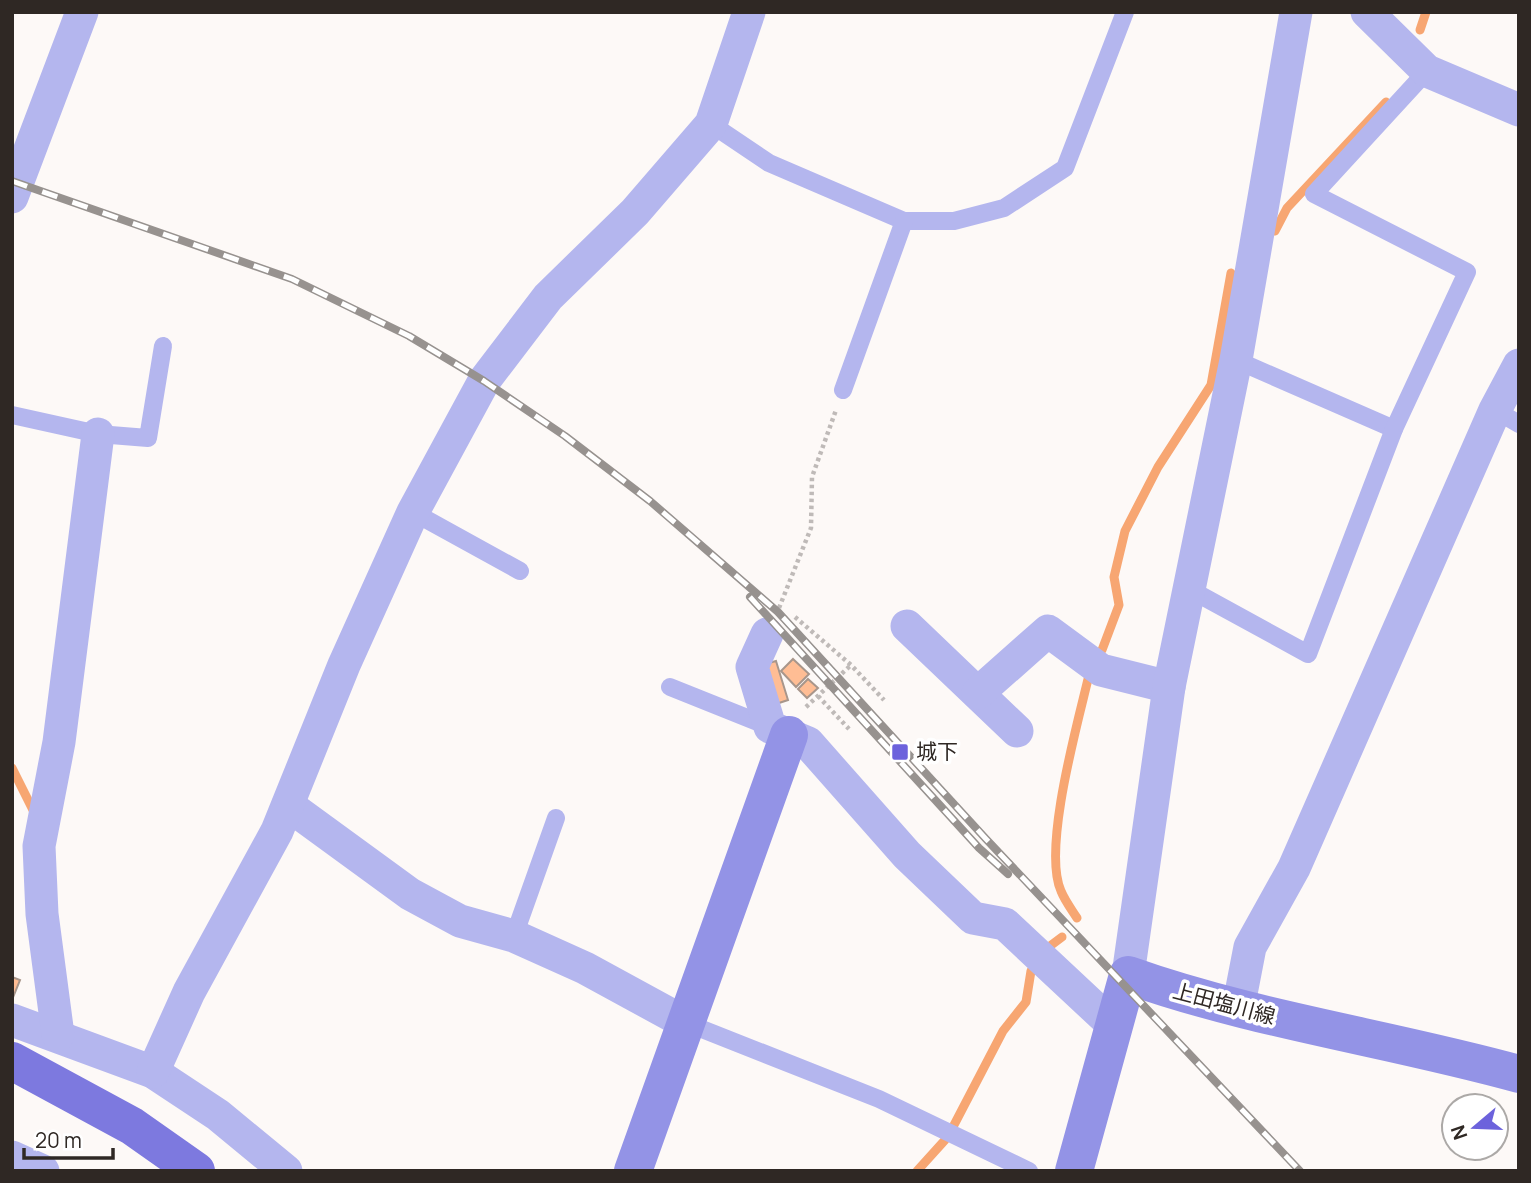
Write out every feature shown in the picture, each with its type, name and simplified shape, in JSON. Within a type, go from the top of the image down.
[{"type":"main road","points":[[633,1171],[780,731]]},
{"type":"main road","name":"上田塩川線","points":[[1128,975],[1238,1009],[1519,1074]]},
{"type":"main road","points":[[1074,1171],[1128,975]]},
{"type":"main road","points":[[12,1061],[132,1126],[197,1171]]},
{"type":"street","points":[[12,197],[82,12]]},
{"type":"street","points":[[153,1072],[189,992],[288,805],[344,664],[413,512],[484,381],[548,297],[635,212],[711,124],[749,12]]},
{"type":"street","points":[[1128,975],[1169,687],[1237,360],[1296,12]]},
{"type":"street","points":[[1367,12],[1427,71],[1519,110]]},
{"type":"street","points":[[1238,1009],[1250,947],[1294,868],[1507,417],[1519,365]]},
{"type":"street","points":[[58,1035],[42,914],[39,846],[59,742],[98,435]]},
{"type":"street","points":[[777,613],[752,667],[780,731],[808,743],[907,855],[973,918],[1005,924],[1113,1026]]},
{"type":"street","points":[[907,626],[1017,731]]},
{"type":"street","points":[[978,693],[1048,631],[1101,670],[1169,687]]},
{"type":"street","points":[[288,805],[410,894],[460,921],[514,936],[585,968],[684,1022]]},
{"type":"street","points":[[12,1020],[153,1072],[219,1115],[286,1171]]},
{"type":"street","points":[[12,1157],[43,1171]]},
{"type":"lane","points":[[711,124],[769,163],[904,221],[954,220],[1004,208],[1065,168],[1125,12]]},
{"type":"lane","points":[[1191,590],[1308,654],[1394,429],[1467,272],[1314,194],[1427,71]]},
{"type":"lane","points":[[843,390],[904,221]]},
{"type":"lane","points":[[12,415],[98,435],[148,438],[163,346]]},
{"type":"lane","points":[[1237,360],[1394,429]]},
{"type":"lane","points":[[413,512],[520,571]]},
{"type":"lane","points":[[670,687],[780,731]]},
{"type":"lane","points":[[514,936],[556,818]]},
{"type":"lane","points":[[684,1022],[879,1099],[1029,1171]]},
{"type":"path","points":[[843,390],[812,477],[811,528],[777,613],[851,665],[884,700]]},
{"type":"path","points":[[780,731],[851,665]]},
{"type":"path","points":[[818,696],[849,729]]},
{"type":"building","points":[[793,659],[809,674],[796,687],[781,671]]},
{"type":"building","points":[[776,661],[788,700],[770,706],[758,666]]},
{"type":"building","points":[[808,679],[818,688],[807,698],[798,689]]},
{"type":"building","points":[[12,977],[20,980],[12,1000]]},
{"type":"waterway","points":[[1420,30],[1426,12]]},
{"type":"waterway","points":[[1275,231],[1287,208],[1386,102]]},
{"type":"waterway","points":[[1102,650],[1119,605],[1114,577],[1125,531],[1158,467],[1211,385],[1231,273]]},
{"type":"waterway","points":[[1077,918],[1061,891],[1056,872],[1056,846],[1070,753],[1089,675]]},
{"type":"waterway","points":[[12,768],[33,810]]},
{"type":"waterway","points":[[1050,946],[1062,937]]},
{"type":"waterway","points":[[954,1125],[1003,1031],[1026,1002],[1031,971]]},
{"type":"waterway","points":[[917,1171],[945,1140]]},
{"type":"railway","points":[[12,181],[292,279],[409,336],[484,381],[565,436],[650,501],[778,612],[986,839],[1300,1171]]},
{"type":"railway","points":[[750,597],[979,848],[1008,874]]},
{"type":"place","name":"城下","points":[[900,752]]}]
